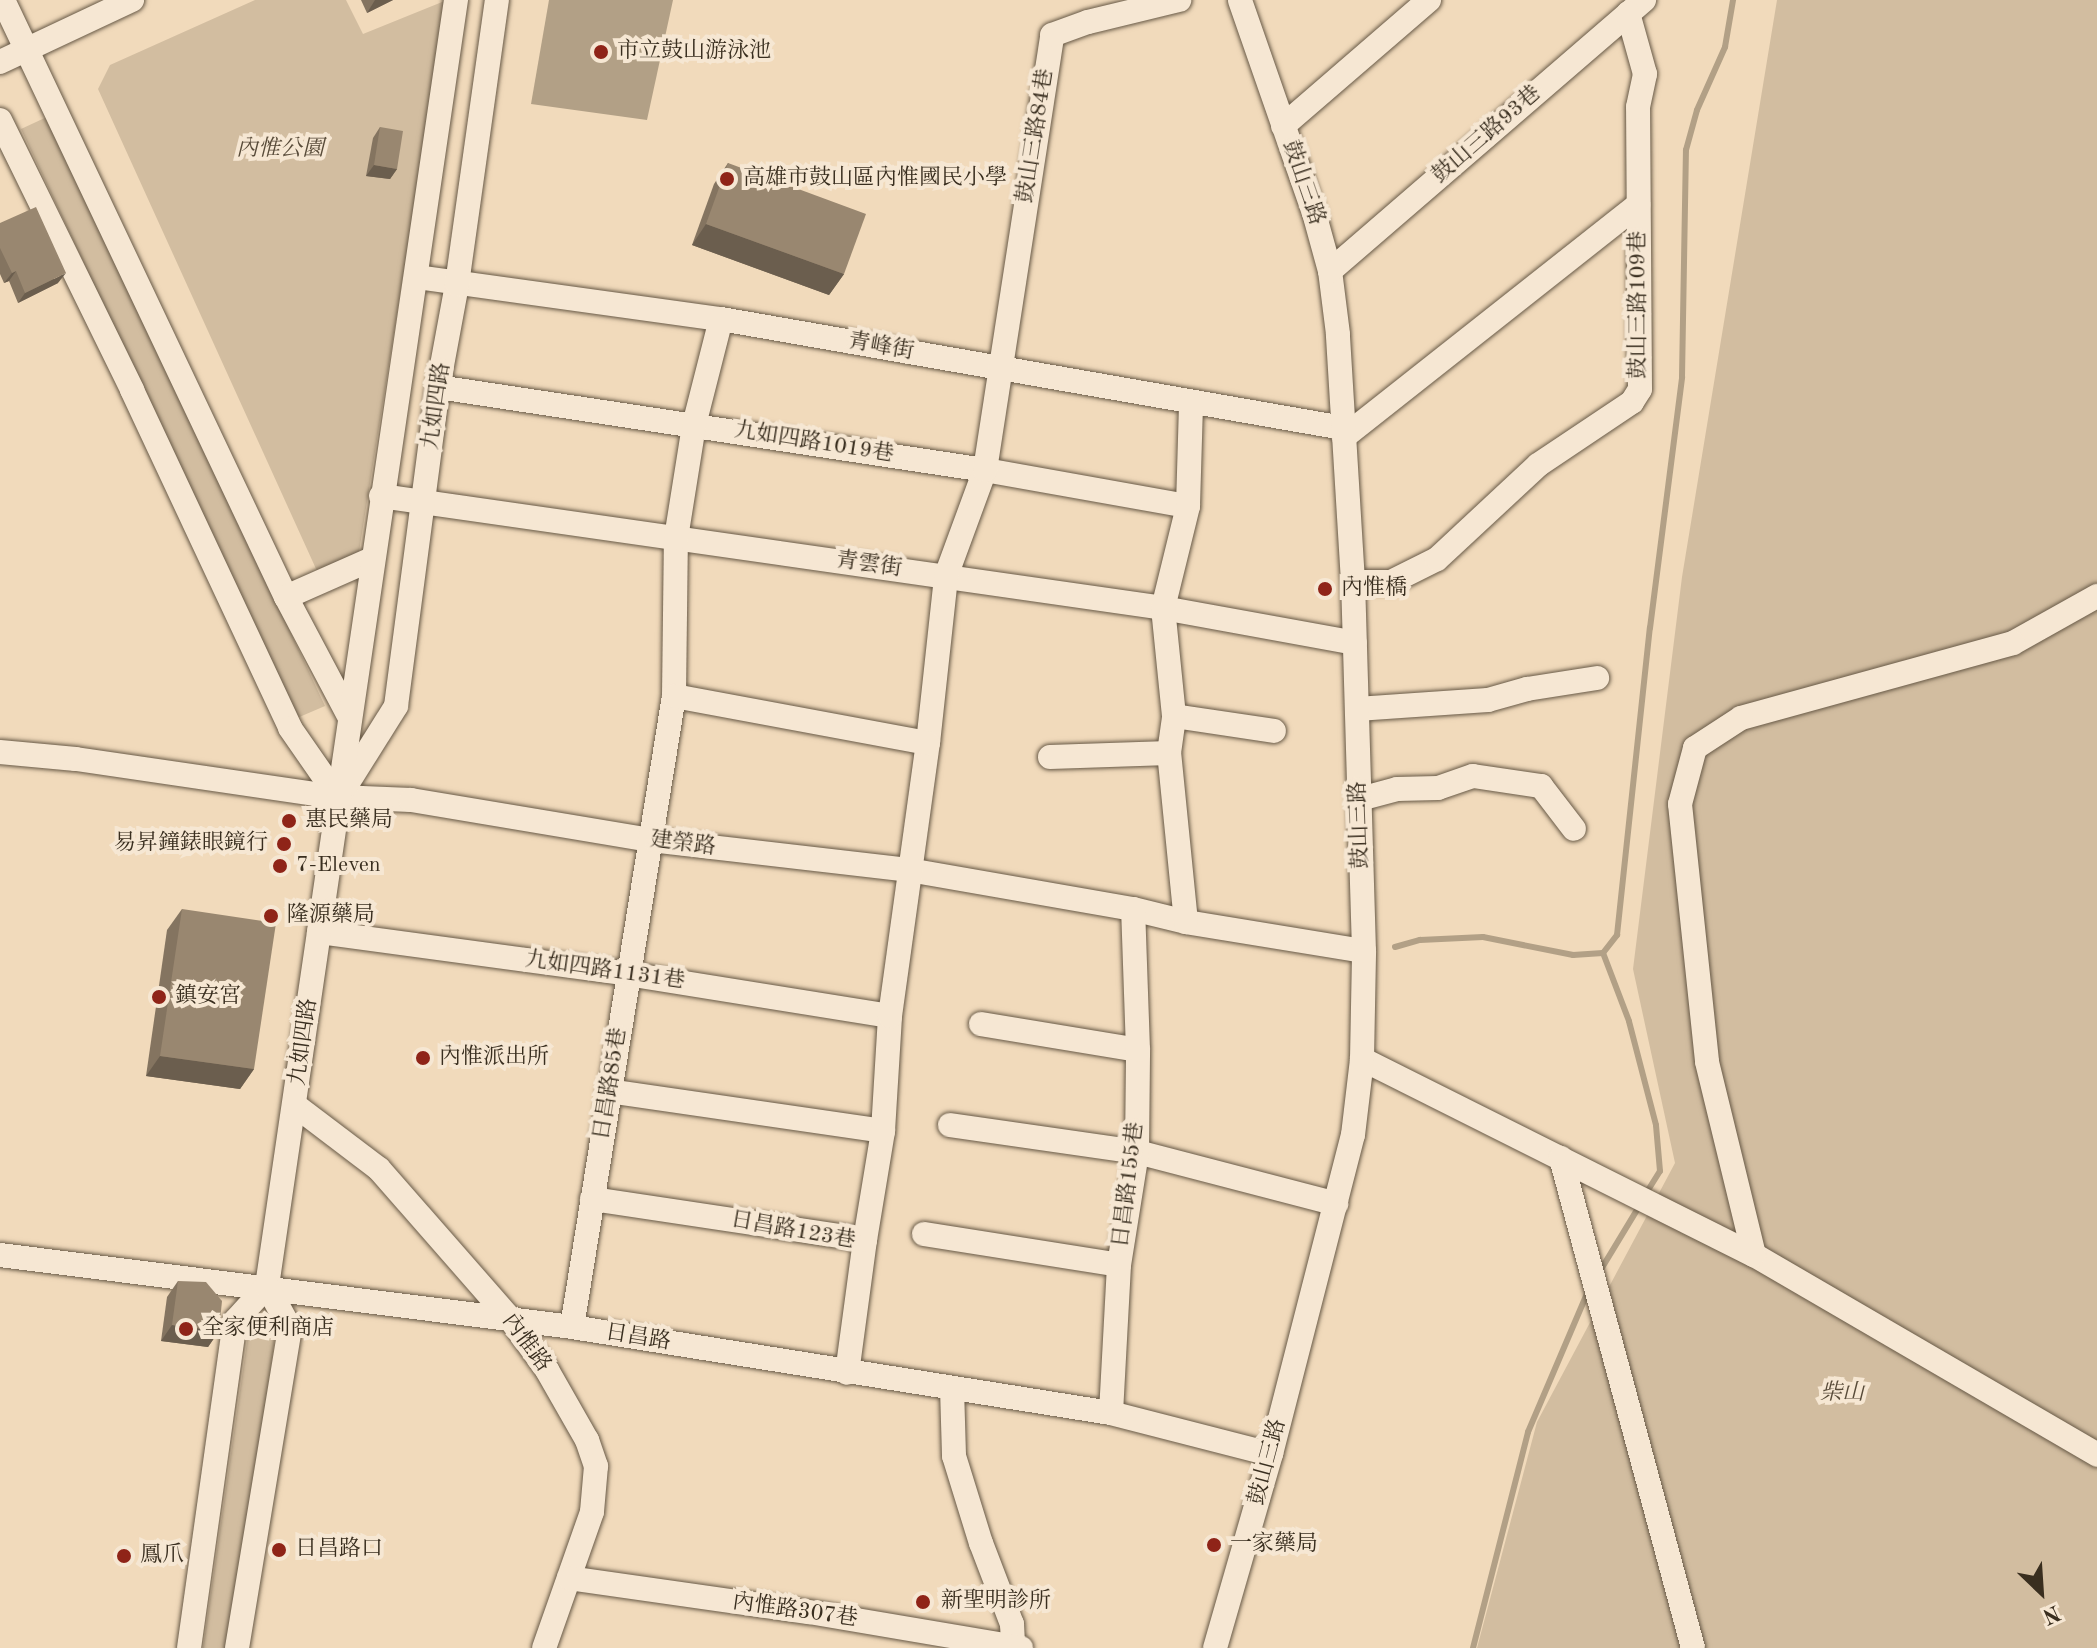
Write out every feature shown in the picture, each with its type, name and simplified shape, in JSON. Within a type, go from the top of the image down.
[{"type":"street","points":[[3,0],[286,597],[349,716]]},
{"type":"street","points":[[0,62],[132,0]]},
{"type":"street","name":"九如四路","points":[[267,1286],[296,1106],[349,716],[456,0]]},
{"type":"street","name":"九如四路","points":[[338,797],[396,706],[438,387],[457,284],[497,0]]},
{"type":"street","name":"鼓山三路84巷","points":[[1000,368],[1052,35],[1084,11],[1179,0]]},
{"type":"street","name":"鼓山三路","points":[[1215,1648],[1271,1454],[1353,1135],[1362,1059],[1364,951],[1353,582],[1330,271],[1240,0]]},
{"type":"street","points":[[1283,126],[1429,0]]},
{"type":"street","name":"鼓山三路109巷","points":[[1353,582],[1391,582],[1437,559],[1538,465],[1632,402],[1640,389],[1643,369],[1638,107],[1645,74],[1636,6]]},
{"type":"street","name":"鼓山三路93巷","points":[[1330,271],[1636,6]]},
{"type":"street","points":[[0,120],[132,390],[290,728],[338,797]]},
{"type":"street","points":[[1344,433],[1638,205]]},
{"type":"street","name":"青峰街","points":[[417,277],[721,319],[1344,433]]},
{"type":"street","name":"日昌路85巷","points":[[572,1327],[674,696],[676,538],[694,425],[721,319]]},
{"type":"street","points":[[865,1240],[883,1131],[890,1016],[928,743],[946,576],[985,470],[1000,368]]},
{"type":"street","name":"九如四路1019巷","points":[[438,387],[985,470],[1188,506]]},
{"type":"street","points":[[1186,922],[1169,753],[1174,716],[1163,608],[1188,506],[1191,403]]},
{"type":"street","name":"青雲街","points":[[381,496],[1163,608],[1355,643]]},
{"type":"street","points":[[286,597],[372,559]]},
{"type":"street","points":[[1754,1255],[1707,1062],[1680,804],[1695,748],[1741,718],[2013,643],[2097,596]]},
{"type":"street","points":[[1357,709],[1488,700],[1527,689],[1597,678]]},
{"type":"street","points":[[674,696],[928,743]]},
{"type":"street","points":[[1174,716],[1274,731]]},
{"type":"street","name":"建榮路","points":[[0,752],[76,759],[338,797],[411,800],[650,840],[909,870],[1133,909],[1186,922],[1364,951]]},
{"type":"street","points":[[1050,757],[1169,753]]},
{"type":"street","points":[[1360,799],[1397,789],[1438,788],[1473,776],[1541,786],[1574,829]]},
{"type":"street","name":"日昌路155巷","points":[[1111,1413],[1119,1265],[1137,1152],[1138,1050],[1133,909]]},
{"type":"street","name":"九如四路1131巷","points":[[319,932],[628,974],[890,1016]]},
{"type":"street","points":[[981,1024],[1138,1050]]},
{"type":"street","points":[[1362,1059],[1754,1255],[2097,1455]]},
{"type":"street","points":[[609,1091],[883,1131]]},
{"type":"street","name":"內惟路","points":[[296,1106],[379,1169],[511,1320],[575,1416],[596,1466],[592,1512],[544,1648]]},
{"type":"street","points":[[950,1125],[1137,1152],[1336,1204]]},
{"type":"street","points":[[1561,1158],[1693,1648]]},
{"type":"street","name":"日昌路123巷","points":[[592,1199],[865,1240],[847,1373]]},
{"type":"street","points":[[924,1234],[1119,1265]]},
{"type":"street","name":"日昌路","points":[[0,1255],[267,1286],[572,1327],[1111,1413],[1271,1454]]},
{"type":"street","points":[[189,1648],[235,1321],[267,1286],[290,1328],[237,1648]]},
{"type":"street","points":[[952,1388],[954,1456],[981,1543],[1012,1624],[1017,1647]]},
{"type":"street","name":"內惟路307巷","points":[[569,1578],[1017,1647]]},
{"type":"green space","name":"內惟公園","points":[[255,0],[346,0],[363,34],[447,0],[359,552],[317,571],[98,89],[110,65]]},
{"type":"green space","name":"柴山","points":[[1777,0],[2097,0],[2097,1648],[1477,1648],[1537,1422],[1675,1163],[1633,969],[1682,577]]},
{"type":"green space","points":[[49,116],[325,706],[297,718],[21,129]]},
{"type":"green space","points":[[248,1335],[275,1338],[230,1648],[203,1648]]},
{"type":"shaded area","name":"市立鼓山游泳池","points":[[549,0],[673,0],[647,120],[531,104]]},
{"type":"building","points":[[380,127],[403,131],[397,169],[374,165]]},
{"type":"building","points":[[728,163],[866,214],[844,274],[706,224]]},
{"type":"building","points":[[36,207],[66,273],[25,293],[16,271],[12,273],[0,248],[0,223]]},
{"type":"building","points":[[182,909],[276,923],[254,1069],[160,1056]]},
{"type":"building","points":[[178,1281],[206,1282],[222,1301],[219,1331],[172,1325]]},
{"type":"waterway","points":[[1645,1195],[1660,1171],[1656,1125],[1629,1021],[1603,953],[1617,935],[1650,628],[1682,377],[1686,150],[1697,110],[1725,47],[1733,0]]},
{"type":"waterway","points":[[1395,947],[1420,940],[1483,937],[1573,955],[1603,953]]},
{"type":"waterway","points":[[1600,1271],[1640,1205]]},
{"type":"waterway","points":[[1473,1648],[1528,1432],[1588,1291]]},
{"type":"place","name":"市立鼓山游泳池","points":[[601,52]]},
{"type":"place","name":"高雄市鼓山區內惟國民小學","points":[[727,179]]},
{"type":"place","name":"內惟橋","points":[[1325,589]]},
{"type":"place","name":"惠民藥局","points":[[289,821]]},
{"type":"place","name":"易昇鐘錶眼鏡行","points":[[284,844]]},
{"type":"place","name":"7-Eleven","points":[[280,866]]},
{"type":"place","name":"隆源藥局","points":[[271,916]]},
{"type":"place","name":"鎮安宮","points":[[159,997]]},
{"type":"place","name":"內惟派出所","points":[[423,1058]]},
{"type":"place","name":"全家便利商店","points":[[186,1329]]},
{"type":"place","name":"一家藥局","points":[[1214,1545]]},
{"type":"place","name":"日昌路口","points":[[279,1550]]},
{"type":"place","name":"鳳爪","points":[[124,1556]]},
{"type":"place","name":"新聖明診所","points":[[923,1602]]}]
